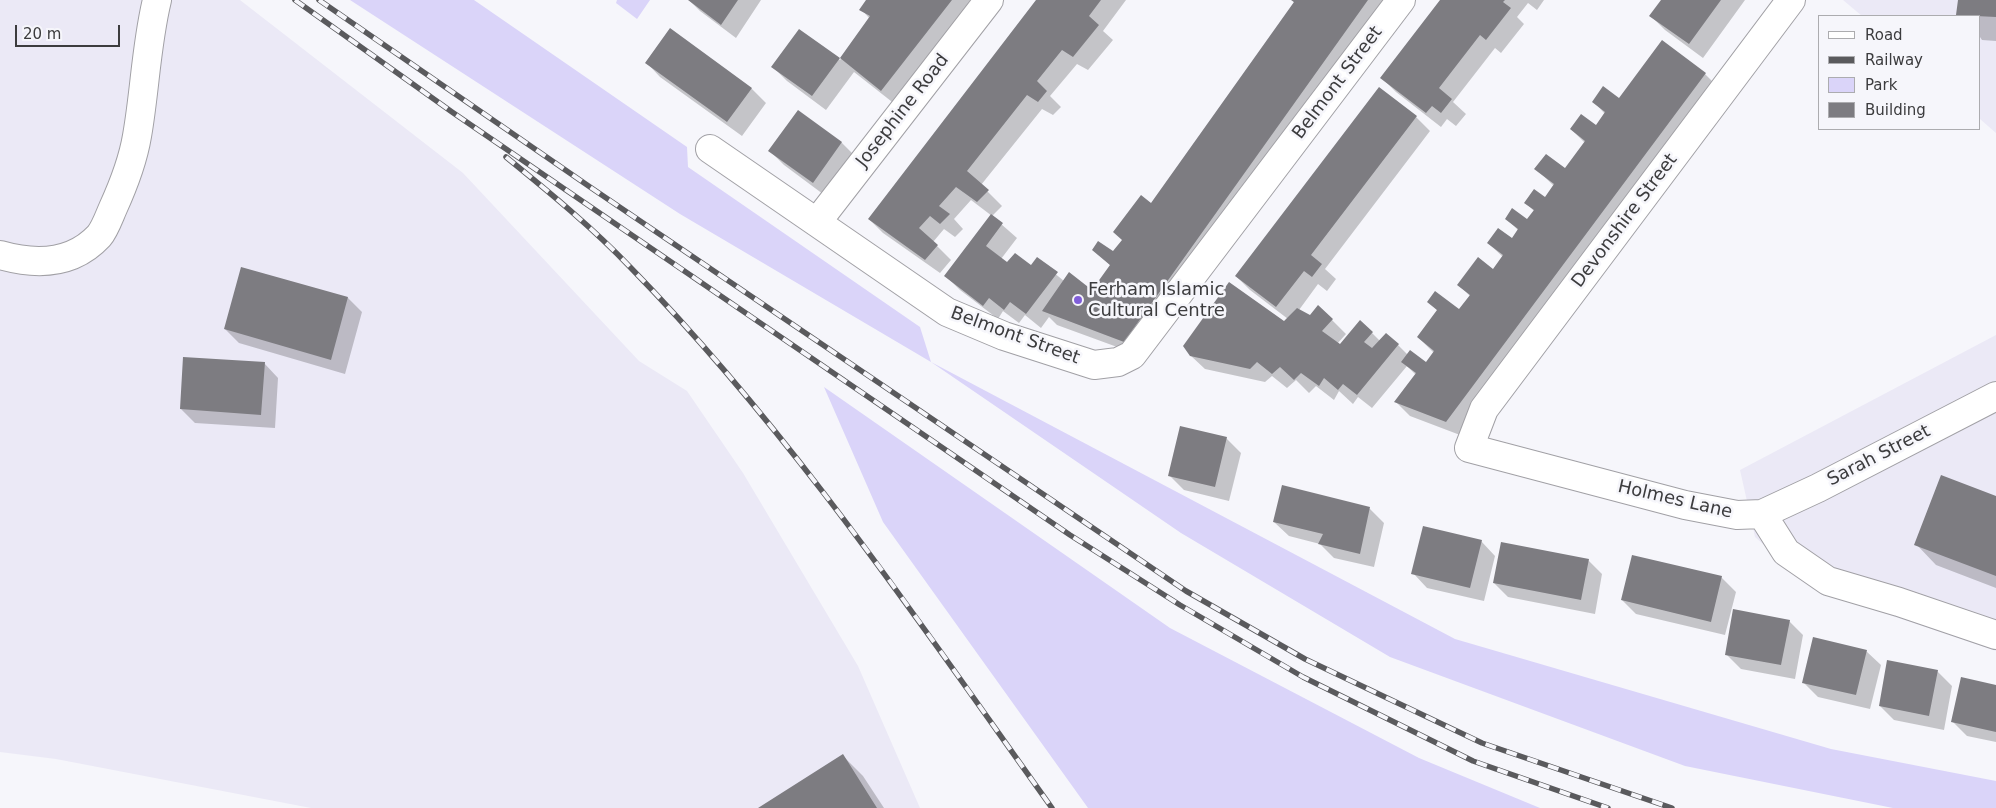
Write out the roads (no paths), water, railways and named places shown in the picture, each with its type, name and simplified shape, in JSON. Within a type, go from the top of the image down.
[{"type":"street","points":[[0,255],[16,260],[41,262],[64,258],[82,249],[100,235],[121,190],[136,138],[151,27],[157,0]]},
{"type":"street","name":"Josephine Road","points":[[817,222],[989,0]]},
{"type":"street","name":"Belmont Street","points":[[710,149],[947,312],[1004,336],[1094,365],[1118,362],[1132,356],[1401,0]]},
{"type":"street","name":"Devonshire Street","points":[[1469,448],[1484,409],[1791,0]]},
{"type":"street","name":"Sarah Street","points":[[1762,514],[1818,488],[1996,396]]},
{"type":"street","name":"Holmes Lane","points":[[1469,448],[1685,505],[1737,515],[1762,514]]},
{"type":"street","points":[[1762,514],[1786,552],[1828,581],[1899,602],[1996,635]]},
{"type":"railway","points":[[295,0],[452,112],[1070,535],[1180,605],[1303,677],[1473,761],[1608,808]]},
{"type":"railway","points":[[319,0],[590,187],[1186,591],[1305,659],[1482,743],[1672,808]]},
{"type":"railway","points":[[506,157],[616,253],[690,331],[746,395],[852,530],[1052,808]]},
{"type":"place","name":"Ferham Islamic Cultural Centre","points":[[1078,300]]}]
